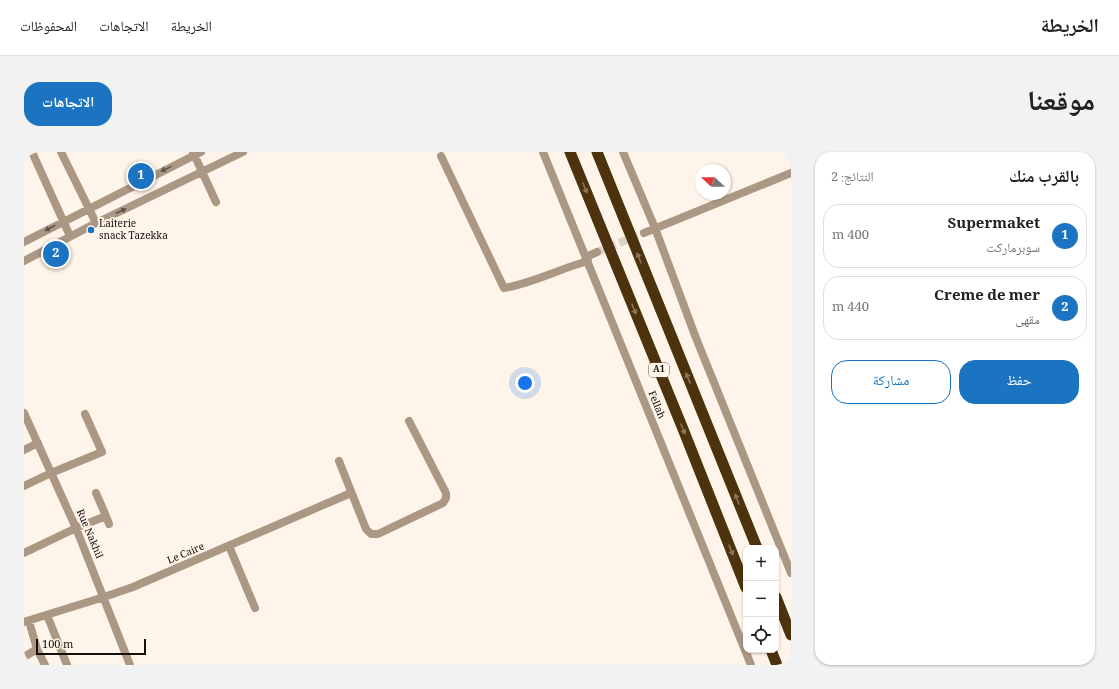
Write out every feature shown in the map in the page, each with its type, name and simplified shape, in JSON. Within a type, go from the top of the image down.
[{"type":"highway","name":"A1","points":[[570,152],[743,581]]},
{"type":"highway","name":"A1","points":[[597,152],[756,545]]},
{"type":"highway","points":[[779,605],[791,635]]},
{"type":"highway","points":[[772,653],[777,665]]},
{"type":"street","points":[[61,152],[96,223]]},
{"type":"street","points":[[24,261],[96,223],[243,152]]},
{"type":"street","name":"Fellah","points":[[543,152],[751,665]]},
{"type":"street","points":[[623,152],[655,228],[696,338],[791,574]]},
{"type":"street","points":[[36,153],[70,236]]},
{"type":"street","points":[[24,242],[196,153],[202,171],[216,202]]},
{"type":"street","points":[[441,156],[504,288],[524,283],[565,268],[587,259],[597,252]]},
{"type":"street","points":[[644,233],[791,173]]},
{"type":"street","name":"Rue Nakhil","points":[[24,413],[76,528],[130,665]]},
{"type":"street","points":[[24,486],[102,452],[85,414]]},
{"type":"street","points":[[339,461],[366,529],[371,534],[378,534],[443,503],[446,498],[446,494],[409,421]]},
{"type":"street","points":[[24,450],[38,443]]},
{"type":"street","points":[[24,553],[76,528],[107,520],[96,493]]},
{"type":"street","name":"Le Caire","points":[[27,622],[132,587],[352,493]]},
{"type":"street","points":[[228,546],[255,608]]},
{"type":"street","points":[[47,616],[67,665]]},
{"type":"street","points":[[27,622],[37,649],[45,665]]},
{"type":"street","points":[[24,656],[37,649]]},
{"type":"tunnel","points":[[597,252],[644,233]]},
{"type":"place","name":"Supermaket","points":[[141,176]]},
{"type":"place","name":"Laiterie snack Tazekka","points":[[91,230]]},
{"type":"place","name":"Creme de mer","points":[[56,254]]}]
